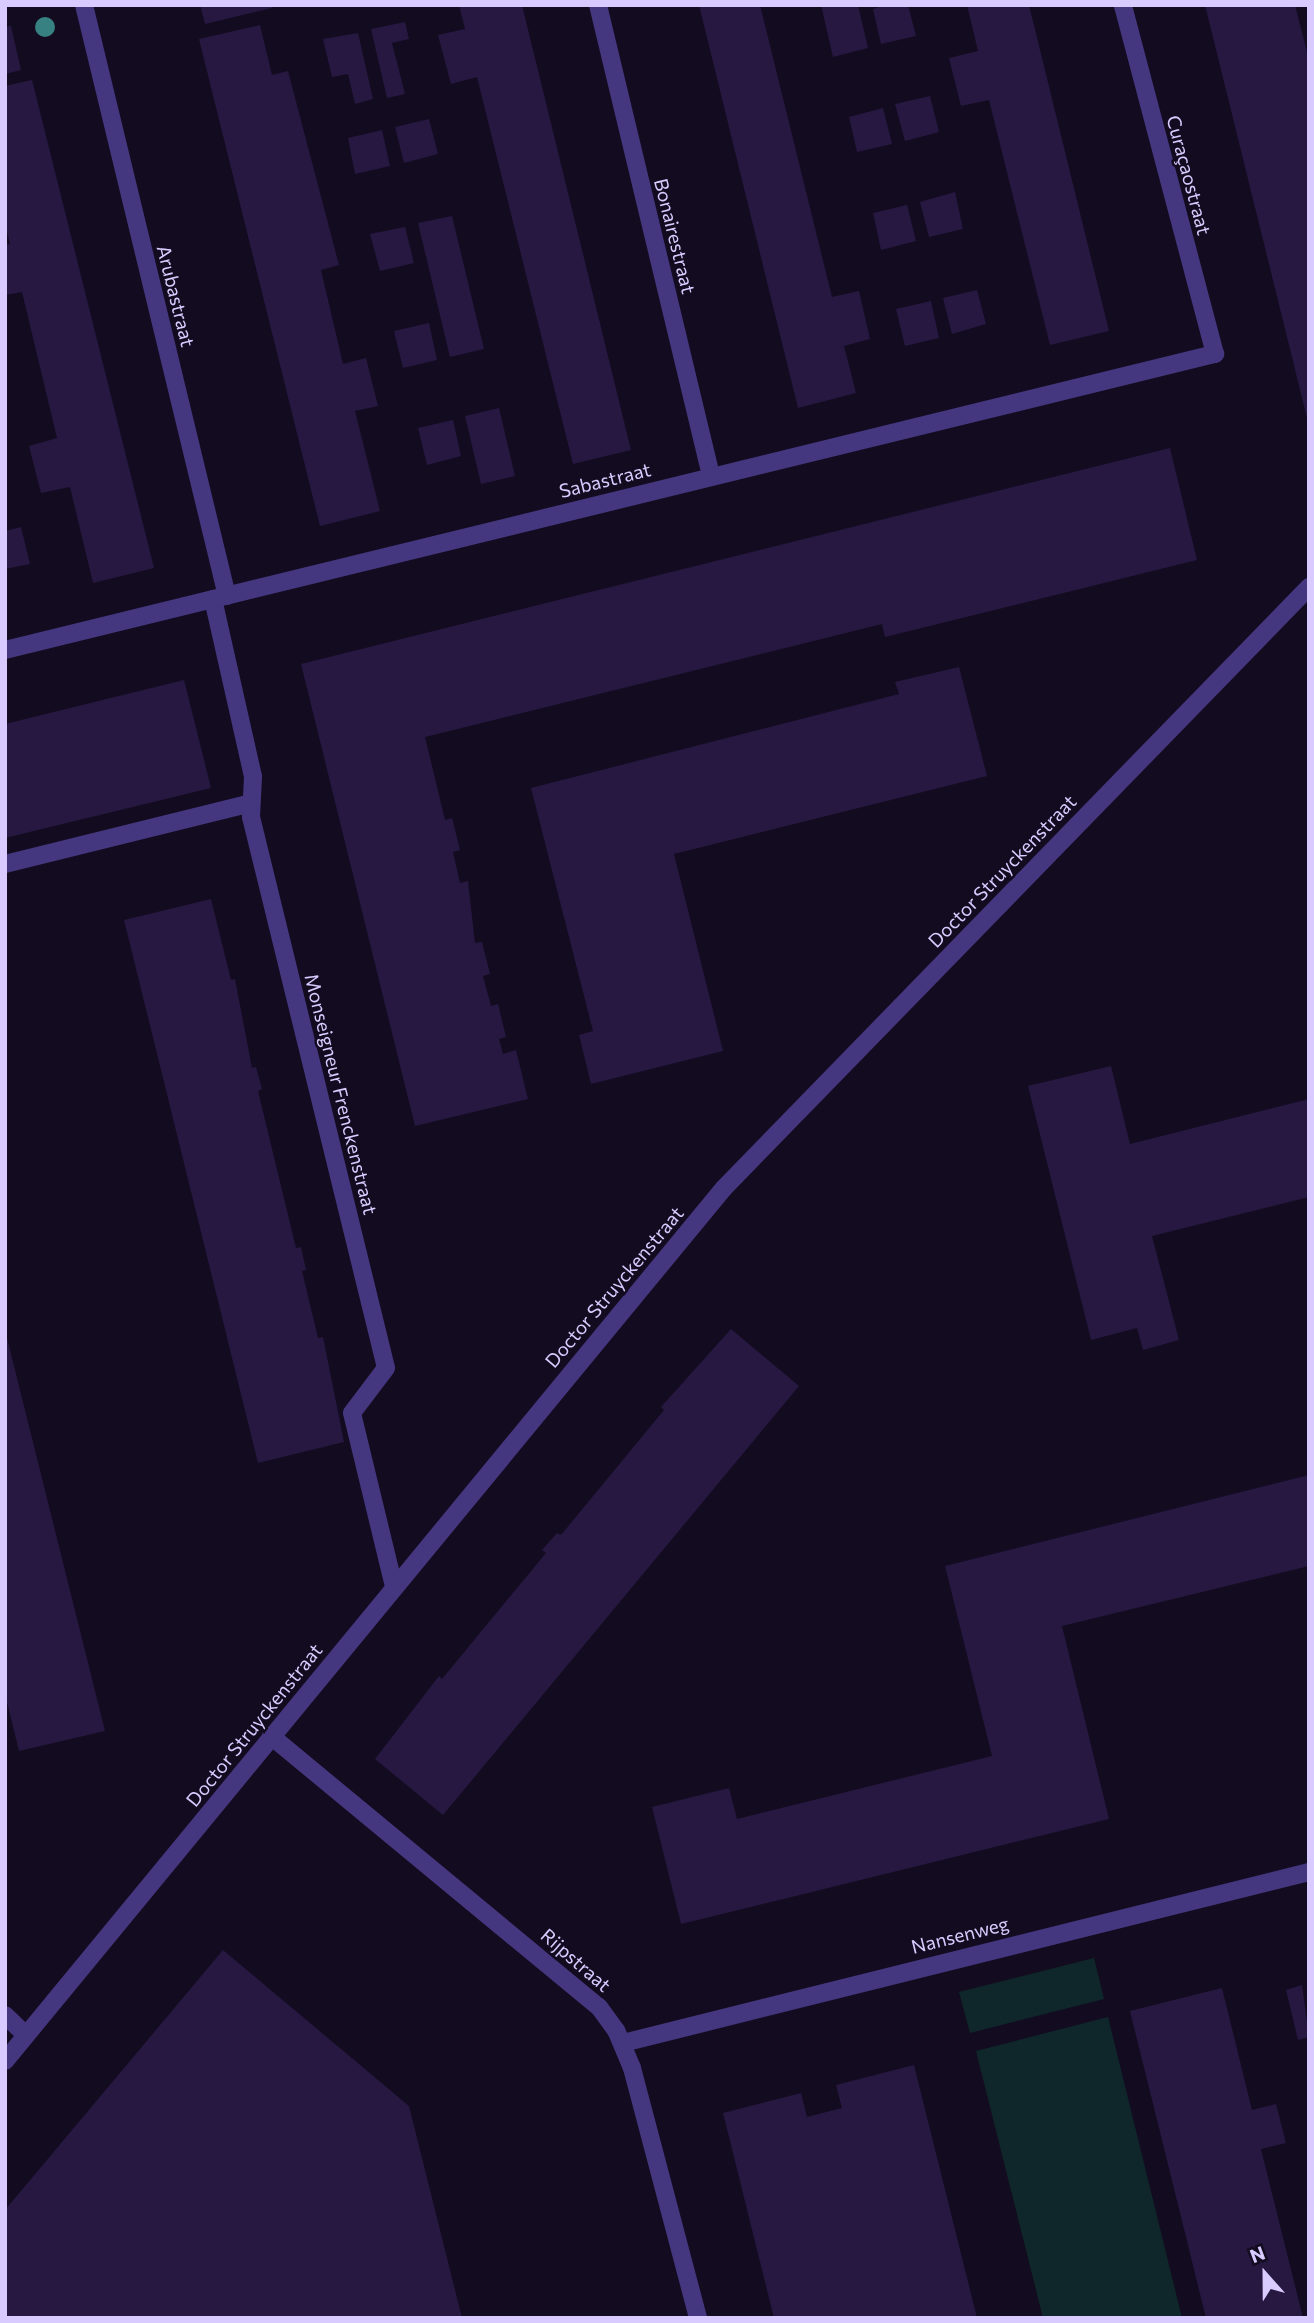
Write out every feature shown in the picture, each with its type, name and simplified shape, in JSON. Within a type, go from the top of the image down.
[{"type":"street","name":"Arubastraat","points":[[84,5],[220,598]]},
{"type":"street","name":"Bonairestraat","points":[[597,5],[711,476]]},
{"type":"street","name":"Curaçaostraat","points":[[1123,5],[1215,354]]},
{"type":"street","name":"Sabastraat","points":[[5,650],[1215,354]]},
{"type":"street","name":"Doctor Struyckenstraat","points":[[5,2061],[731,1181],[1309,587]]},
{"type":"street","name":"Monseigneur Frenckenstraat","points":[[220,598],[253,776],[251,817],[386,1368],[352,1413],[394,1587]]},
{"type":"street","points":[[5,864],[251,803]]},
{"type":"street","name":"Rijpstraat","points":[[271,1736],[571,1981],[599,2007],[623,2043],[698,2318]]},
{"type":"street","name":"Nansenweg","points":[[623,2043],[1309,1872]]},
{"type":"street","points":[[5,2015],[26,2035]]},
{"type":"green space","points":[[1094,1958],[1104,1999],[970,2033],[959,1992]]},
{"type":"green space","points":[[1108,2017],[1182,2318],[1043,2318],[976,2051]]},
{"type":"building","points":[[200,5],[271,5],[272,8],[205,24]]},
{"type":"building","points":[[459,5],[522,5],[631,450],[573,464],[477,77],[451,84],[438,35],[465,29]]},
{"type":"building","points":[[699,5],[760,5],[832,297],[859,291],[870,339],[844,346],[856,393],[798,408]]},
{"type":"building","points":[[821,5],[858,5],[868,48],[833,57]]},
{"type":"building","points":[[886,5],[908,5],[916,36],[881,44],[873,9]]},
{"type":"building","points":[[967,5],[1029,5],[1109,331],[1050,345],[989,100],[961,106],[949,58],[978,51]]},
{"type":"building","points":[[1205,5],[1295,5],[1309,60],[1309,426]]},
{"type":"building","points":[[405,22],[409,39],[392,43],[405,94],[387,98],[371,29]]},
{"type":"building","points":[[260,25],[272,75],[288,71],[339,265],[321,270],[343,364],[366,358],[378,406],[355,411],[380,511],[320,526],[199,39]]},
{"type":"building","points":[[11,26],[21,70],[5,74],[5,27]]},
{"type":"building","points":[[358,33],[373,99],[355,104],[348,74],[332,77],[323,39]]},
{"type":"building","points":[[32,80],[154,568],[93,583],[70,487],[41,493],[29,446],[57,438],[22,292],[5,295],[5,245],[10,244],[5,224],[5,86]]},
{"type":"building","points":[[930,96],[939,132],[905,141],[895,104]]},
{"type":"building","points":[[883,108],[892,144],[857,152],[849,117]]},
{"type":"building","points":[[429,119],[438,154],[404,163],[395,127]]},
{"type":"building","points":[[382,130],[390,166],[355,174],[348,138]]},
{"type":"building","points":[[955,192],[963,229],[929,237],[920,202]]},
{"type":"building","points":[[907,205],[916,241],[881,250],[873,213]]},
{"type":"building","points":[[452,216],[484,349],[450,357],[418,223]]},
{"type":"building","points":[[405,227],[414,263],[380,271],[370,234]]},
{"type":"building","points":[[977,290],[986,324],[952,334],[943,298]]},
{"type":"building","points":[[931,301],[939,338],[905,346],[896,309]]},
{"type":"building","points":[[429,323],[437,360],[403,368],[394,331]]},
{"type":"building","points":[[499,408],[515,476],[481,484],[465,416]]},
{"type":"building","points":[[453,420],[461,456],[427,465],[418,428]]},
{"type":"building","points":[[1170,448],[1197,560],[885,637],[882,624],[425,737],[445,820],[452,818],[460,850],[453,852],[460,883],[468,881],[475,943],[482,942],[490,974],[483,976],[491,1006],[498,1004],[506,1037],[499,1039],[503,1054],[516,1050],[528,1099],[415,1126],[301,664]]},
{"type":"building","points":[[21,527],[30,564],[5,569],[5,531]]},
{"type":"building","points":[[959,667],[987,776],[674,854],[723,1051],[591,1084],[579,1035],[593,1031],[531,788],[899,694],[895,682]]},
{"type":"building","points":[[184,680],[211,788],[5,838],[5,724]]},
{"type":"building","points":[[211,899],[231,980],[235,979],[252,1068],[256,1067],[262,1089],[258,1091],[296,1248],[301,1247],[306,1270],[302,1271],[318,1338],[323,1337],[344,1442],[258,1463],[124,920]]},
{"type":"building","points":[[1111,1066],[1130,1144],[1309,1099],[1309,1197],[1152,1236],[1179,1340],[1143,1350],[1137,1328],[1091,1340],[1028,1086]]},
{"type":"building","points":[[731,1329],[799,1386],[443,1815],[375,1759],[439,1676],[442,1679],[546,1553],[542,1550],[557,1533],[561,1535],[664,1410],[661,1407]]},
{"type":"building","points":[[5,1330],[105,1731],[19,1751],[5,1694]]},
{"type":"building","points":[[1309,1475],[1309,1566],[1062,1626],[1109,1819],[681,1924],[652,1807],[729,1788],[737,1819],[992,1756],[945,1566]]},
{"type":"building","points":[[223,1950],[409,2106],[462,2318],[5,2318],[5,2210]]},
{"type":"building","points":[[1302,1985],[1309,2037],[1298,2040],[1286,1990]]},
{"type":"building","points":[[1222,1988],[1252,2110],[1276,2104],[1286,2143],[1261,2149],[1303,2318],[1206,2318],[1130,2011]]},
{"type":"building","points":[[914,2065],[977,2318],[774,2318],[723,2113],[801,2093],[807,2117],[842,2108],[836,2085]]}]
